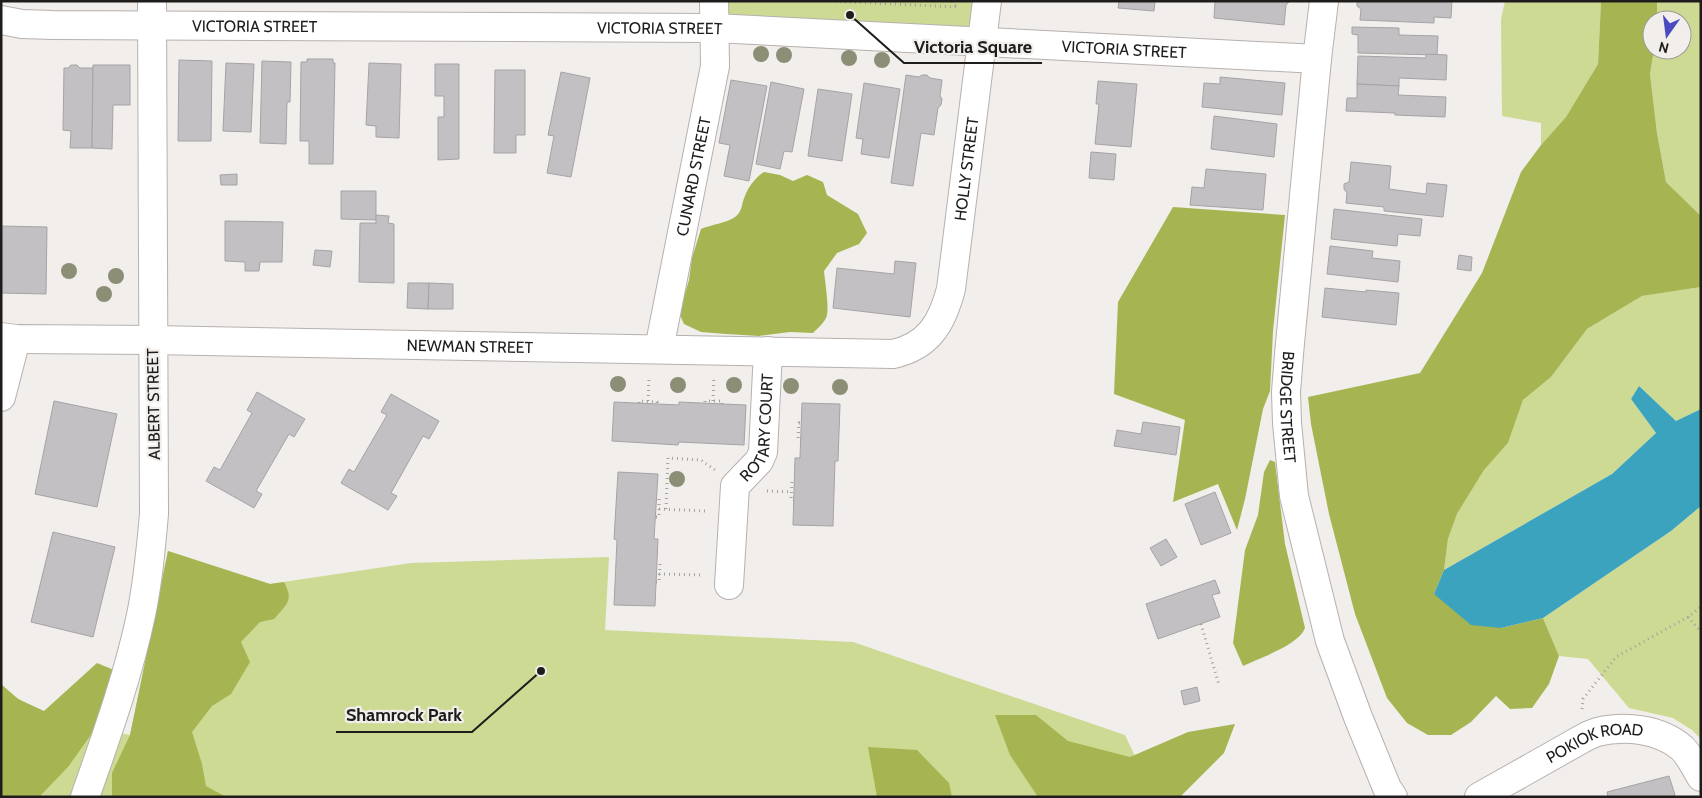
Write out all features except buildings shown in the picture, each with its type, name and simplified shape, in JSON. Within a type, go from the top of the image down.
[{"type":"street","name":"CUNARD STREET","points":[[659,349],[715,66],[714,1]]},
{"type":"street","name":"HOLLY STREET","points":[[931,333],[944,312],[951,289],[987,1]]},
{"type":"street","name":"BRIDGE STREET","points":[[1324,1],[1286,392],[1289,455],[1294,496],[1330,641],[1358,717],[1387,788],[1393,797]]},
{"type":"street","name":"VICTORIA STREET","points":[[1,20],[40,25],[152,14],[714,28],[1317,59]]},
{"type":"street","name":"ALBERT STREET","points":[[85,797],[128,670],[141,615],[150,564],[154,514],[152,14]]},
{"type":"street","name":"NEWMAN STREET","points":[[9,338],[893,354],[916,346],[931,333]]},
{"type":"street","points":[[1,398],[9,338]]},
{"type":"street","name":"ROTARY COURT","points":[[734,499],[762,457],[768,351]]},
{"type":"street","points":[[729,581],[734,499]]},
{"type":"street","name":"POKIOK ROAD","points":[[1479,797],[1580,740],[1597,732],[1617,729],[1635,729],[1654,733],[1669,739],[1682,749],[1693,762],[1701,777]]},
{"type":"path","points":[[825,1],[958,8],[958,1]]},
{"type":"path","points":[[639,403],[639,401],[657,402],[657,404]]},
{"type":"path","points":[[705,402],[722,401],[722,404]]},
{"type":"path","points":[[801,423],[799,423],[798,440],[801,440]]},
{"type":"path","points":[[666,509],[668,458],[701,460],[734,499]]},
{"type":"path","points":[[794,482],[792,482],[793,494],[791,500],[794,500]]},
{"type":"path","points":[[656,499],[659,499],[658,517],[656,516]]},
{"type":"path","points":[[658,508],[666,509],[734,499]]},
{"type":"path","points":[[656,582],[659,582],[660,564],[657,564]]},
{"type":"path","points":[[658,573],[729,581]]},
{"type":"path","points":[[1580,740],[1583,699],[1616,657],[1688,617],[1701,607]]},
{"type":"path","points":[[1688,617],[1701,632]]},
{"type":"path","points":[[1201,624],[1219,685]]},
{"type":"green space","points":[[714,1],[987,1],[982,42],[714,28]]},
{"type":"green space","points":[[1505,1],[1601,1],[1598,64],[1566,117],[1541,145],[1541,123],[1502,116],[1501,19]]},
{"type":"green space","points":[[1601,1],[1657,1],[1657,10],[1642,10],[1642,60],[1652,60],[1650,74],[1657,133],[1666,182],[1701,216],[1701,287],[1642,296],[1587,329],[1551,377],[1523,400],[1508,443],[1484,470],[1457,514],[1448,539],[1444,570],[1434,594],[1501,628],[1543,618],[1559,656],[1549,684],[1532,708],[1510,709],[1496,696],[1471,722],[1451,735],[1428,735],[1407,723],[1387,698],[1355,614],[1329,514],[1311,424],[1308,397],[1420,373],[1482,273],[1521,172],[1541,145],[1566,117],[1598,64]]},
{"type":"green space","points":[[1657,1],[1701,1],[1701,216],[1666,182],[1657,133],[1650,74],[1652,60],[1692,60],[1692,10],[1657,10]]},
{"type":"green space","points":[[764,172],[780,175],[793,181],[807,175],[823,182],[827,195],[858,214],[867,233],[859,244],[837,253],[824,271],[827,314],[826,318],[813,333],[790,332],[759,336],[701,332],[684,324],[679,313],[701,229],[732,219],[738,215],[748,189],[755,179]]},
{"type":"green space","points":[[1173,207],[1285,215],[1273,331],[1270,391],[1263,409],[1237,530],[1218,484],[1173,502],[1185,420],[1114,394],[1118,302]]},
{"type":"green space","points":[[1701,287],[1701,409],[1676,421],[1639,386],[1631,399],[1656,433],[1612,474],[1444,570],[1448,539],[1457,514],[1484,470],[1508,443],[1523,400],[1551,377],[1587,329],[1642,296]]},
{"type":"green space","points":[[1270,460],[1275,462],[1285,544],[1305,628],[1295,640],[1287,645],[1243,666],[1233,643],[1245,550],[1258,515],[1264,472]]},
{"type":"green space","points":[[1701,506],[1701,739],[1692,730],[1673,718],[1629,708],[1588,659],[1559,656],[1543,618],[1671,531]]},
{"type":"green space","points":[[168,551],[270,584],[411,563],[609,557],[605,630],[853,642],[1125,735],[1154,797],[1,797],[1,684],[16,697],[31,706],[58,718],[130,735]]},
{"type":"green space","points":[[168,551],[270,584],[284,582],[287,588],[289,598],[286,606],[274,619],[260,622],[241,642],[250,662],[231,694],[212,706],[192,732],[202,764],[206,786],[226,797],[112,797],[112,773],[130,735]]},
{"type":"green space","points":[[97,663],[114,670],[98,725],[68,767],[40,796],[1,797],[1,684],[18,699],[44,711]]},
{"type":"green space","points":[[995,715],[1036,715],[1068,741],[1130,757],[1188,732],[1235,724],[1224,753],[1180,797],[1038,797],[1010,755]]},
{"type":"green space","points":[[868,747],[917,750],[949,783],[952,797],[877,797]]},
{"type":"water","points":[[1639,386],[1676,421],[1701,409],[1701,506],[1671,531],[1543,618],[1501,628],[1471,625],[1434,594],[1444,570],[1612,474],[1656,433],[1631,399]]},
{"type":"place","name":"Victoria Square","points":[[850,15]]},
{"type":"place","name":"Shamrock Park","points":[[541,671]]}]
